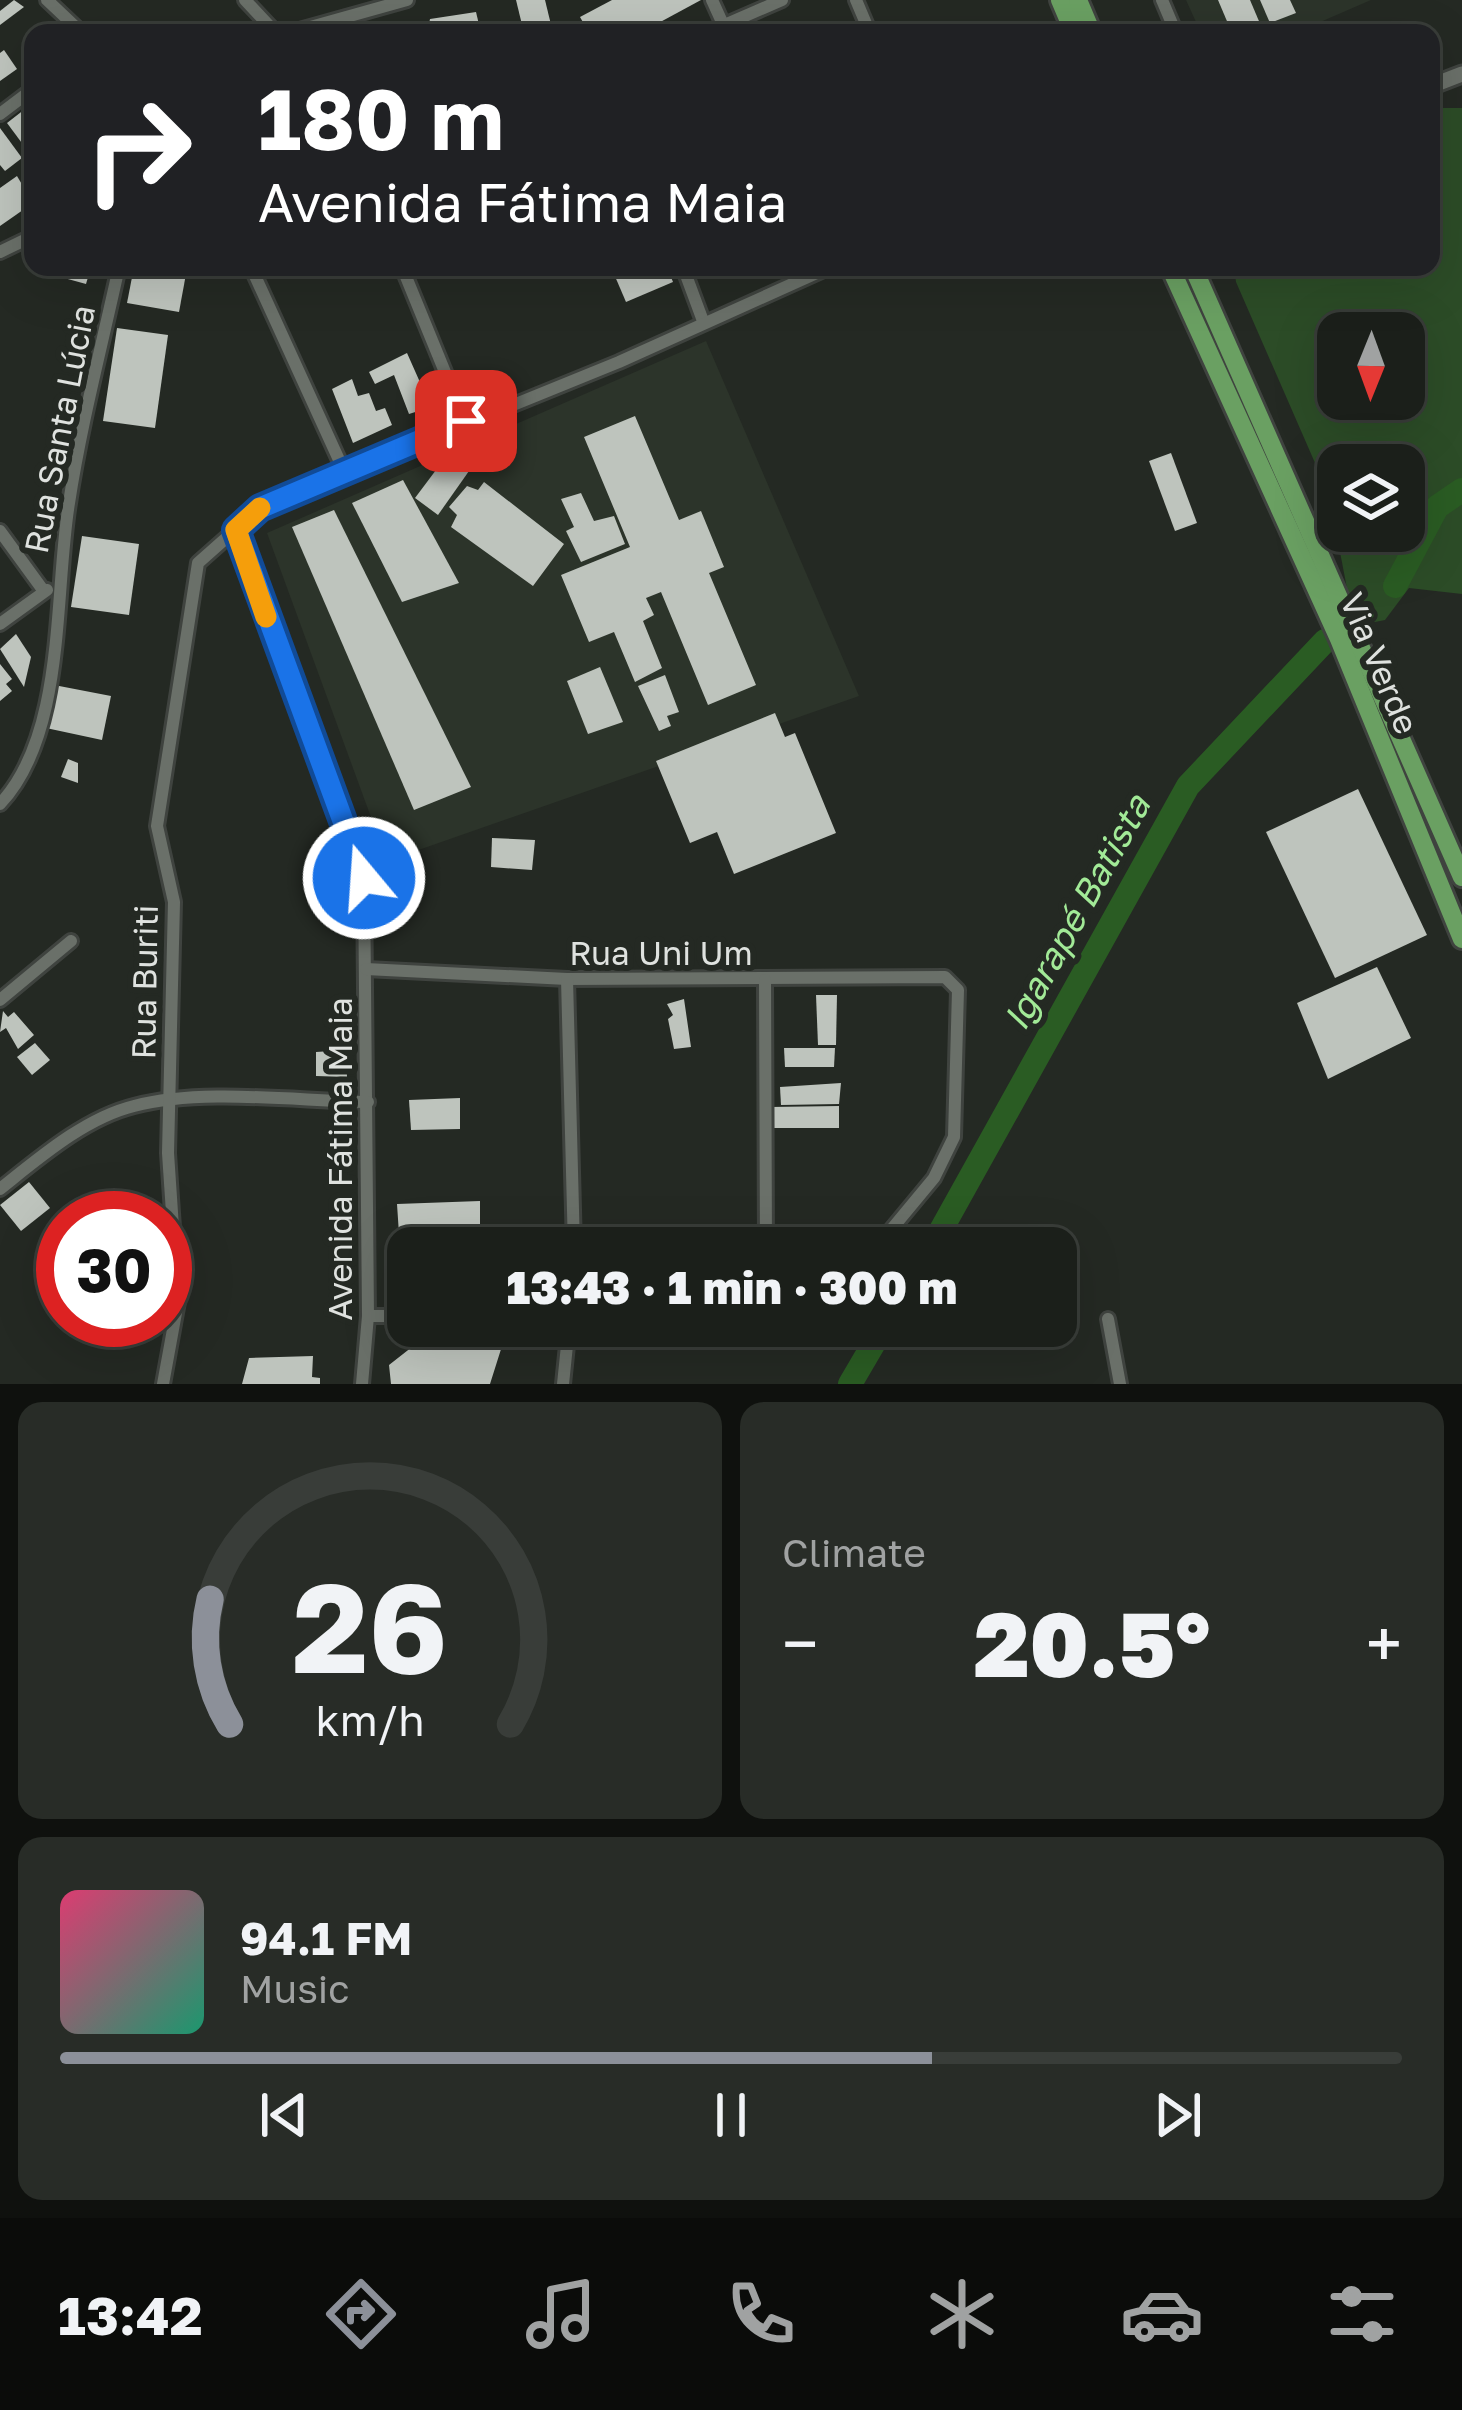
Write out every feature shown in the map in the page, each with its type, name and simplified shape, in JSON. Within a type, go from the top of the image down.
[{"type":"main road","name":"Via Verde","points":[[1186,276],[1462,877]]},
{"type":"main road","name":"Via Verde","points":[[1186,276],[1462,939]]},
{"type":"street","points":[[47,0],[72,24]]},
{"type":"street","points":[[245,0],[268,24]]},
{"type":"street","points":[[321,24],[407,0]]},
{"type":"street","points":[[736,24],[782,0]]},
{"type":"street","points":[[0,114],[24,96]]},
{"type":"street","name":"Rua Santa Lúcia","points":[[0,804],[28,764],[46,712],[49,590],[117,276]]},
{"type":"street","points":[[255,276],[345,473]]},
{"type":"street","points":[[406,276],[466,421]]},
{"type":"street","points":[[686,276],[704,321]]},
{"type":"street","points":[[236,530],[260,508],[619,362],[809,276]]},
{"type":"street","name":"Avenida Fátima Maia","points":[[236,530],[364,878],[368,1316],[362,1384]]},
{"type":"street","name":"Rua Buriti","points":[[163,1384],[178,1302],[170,1100],[174,902],[157,826],[194,574],[204,554],[236,530]]},
{"type":"street","points":[[0,531],[49,590],[0,624]]},
{"type":"street","points":[[0,1000],[71,941]]},
{"type":"street","name":"Rua Uni Um","points":[[366,969],[567,980],[946,977],[954,982],[954,1137],[934,1178],[893,1227]]},
{"type":"street","points":[[567,980],[573,1227]]},
{"type":"street","points":[[765,980],[766,1227]]},
{"type":"street","points":[[0,1189],[91,1124],[131,1106],[170,1100],[368,1102]]},
{"type":"street","points":[[368,1316],[387,1316]]},
{"type":"street","points":[[1108,1319],[1120,1384]]},
{"type":"street","points":[[563,1384],[567,1347]]},
{"type":"shaded area","points":[[1186,0],[1371,0],[1316,24],[1197,24]]},
{"type":"shaded area","points":[[706,341],[859,696],[387,861],[267,533]]},
{"type":"green space","points":[[1440,108],[1462,108],[1462,594],[1409,588],[1385,620],[1375,622],[1351,609],[1340,552],[1425,552],[1425,444],[1317,444],[1317,468],[1235,276],[1440,276]]},
{"type":"building","points":[[14,0],[24,7],[0,25],[0,11]]},
{"type":"building","points":[[516,0],[545,0],[551,24],[522,24]]},
{"type":"building","points":[[612,0],[701,0],[657,24],[584,24],[580,17]]},
{"type":"building","points":[[1218,0],[1250,0],[1260,24],[1228,24]]},
{"type":"building","points":[[1260,0],[1290,0],[1296,13],[1270,23]]},
{"type":"building","points":[[476,12],[479,24],[429,24],[430,19]]},
{"type":"building","points":[[4,50],[17,69],[0,81],[0,53]]},
{"type":"building","points":[[24,110],[24,146],[7,123]]},
{"type":"building","points":[[0,128],[22,158],[5,171],[0,165]]},
{"type":"building","points":[[17,176],[24,188],[24,209],[0,226],[0,188]]},
{"type":"building","points":[[57,276],[88,276],[86,284]]},
{"type":"building","points":[[132,276],[186,276],[179,312],[127,303]]},
{"type":"building","points":[[615,276],[671,276],[673,282],[626,302]]},
{"type":"building","points":[[117,328],[168,335],[155,428],[103,421]]},
{"type":"building","points":[[407,353],[431,407],[409,414],[394,375],[375,384],[369,372]]},
{"type":"building","points":[[352,379],[358,396],[369,393],[376,411],[385,408],[392,425],[353,443],[332,389]]},
{"type":"building","points":[[635,416],[679,520],[701,511],[724,567],[709,573],[756,685],[708,705],[661,592],[646,598],[654,615],[643,621],[662,668],[635,682],[614,632],[589,642],[561,575],[630,547],[584,437]]},
{"type":"building","points":[[1171,453],[1197,523],[1175,531],[1149,461]]},
{"type":"building","points":[[448,454],[469,471],[438,515],[415,498]]},
{"type":"building","points":[[403,480],[459,583],[402,602],[352,503]]},
{"type":"building","points":[[484,482],[564,544],[533,586],[451,527],[457,515],[449,507],[467,486],[478,490]]},
{"type":"building","points":[[581,493],[594,521],[614,516],[625,544],[581,562],[566,531],[574,527],[561,499]]},
{"type":"building","points":[[334,510],[471,787],[414,810],[292,527]]},
{"type":"building","points":[[82,536],[139,544],[129,615],[71,607]]},
{"type":"building","points":[[16,634],[31,657],[24,687],[0,649]]},
{"type":"building","points":[[0,664],[12,679],[6,684],[12,691],[0,701]]},
{"type":"building","points":[[600,667],[623,722],[588,734],[567,681]]},
{"type":"building","points":[[665,675],[679,712],[667,716],[671,726],[659,731],[638,686]]},
{"type":"building","points":[[54,685],[111,696],[102,740],[46,728]]},
{"type":"building","points":[[775,713],[785,737],[795,733],[836,833],[734,874],[717,832],[690,843],[656,761]]},
{"type":"building","points":[[68,759],[78,763],[78,783],[61,777]]},
{"type":"building","points":[[1358,789],[1427,935],[1335,978],[1266,832]]},
{"type":"building","points":[[492,838],[535,840],[532,870],[491,867]]},
{"type":"building","points":[[1377,967],[1411,1038],[1328,1079],[1297,1003]]},
{"type":"building","points":[[816,995],[837,995],[836,1045],[818,1045]]},
{"type":"building","points":[[684,999],[691,1047],[674,1049],[668,1019],[673,1015],[667,1004]]},
{"type":"building","points":[[3,1011],[8,1017],[14,1012],[34,1035],[18,1049],[6,1028],[0,1032]]},
{"type":"building","points":[[35,1043],[50,1060],[32,1075],[17,1057]]},
{"type":"building","points":[[784,1048],[835,1048],[834,1067],[785,1067]]},
{"type":"building","points":[[346,1050],[347,1077],[316,1076],[316,1052]]},
{"type":"building","points":[[841,1083],[839,1104],[781,1105],[780,1087]]},
{"type":"building","points":[[460,1098],[460,1129],[411,1130],[409,1100]]},
{"type":"building","points":[[839,1106],[839,1128],[772,1128],[770,1107]]},
{"type":"building","points":[[29,1182],[36,1191],[36,1219],[21,1231],[0,1205]]},
{"type":"building","points":[[480,1201],[480,1227],[399,1227],[397,1204]]},
{"type":"building","points":[[412,1347],[502,1347],[490,1384],[391,1384],[389,1365]]},
{"type":"building","points":[[313,1356],[312,1377],[320,1378],[320,1384],[242,1384],[249,1358]]},
{"type":"waterway","name":"Igarapé Batista","points":[[1395,586],[1437,507],[1462,490]]},
{"type":"waterway","name":"Igarapé Batista","points":[[943,1227],[1188,786],[1325,641]]},
{"type":"waterway","name":"Igarapé Batista","points":[[850,1384],[872,1347]]},
{"type":"slow traffic","points":[[260,508],[236,530],[266,617]]},
{"type":"route","points":[[364,878],[236,530],[260,508],[466,421]]}]
